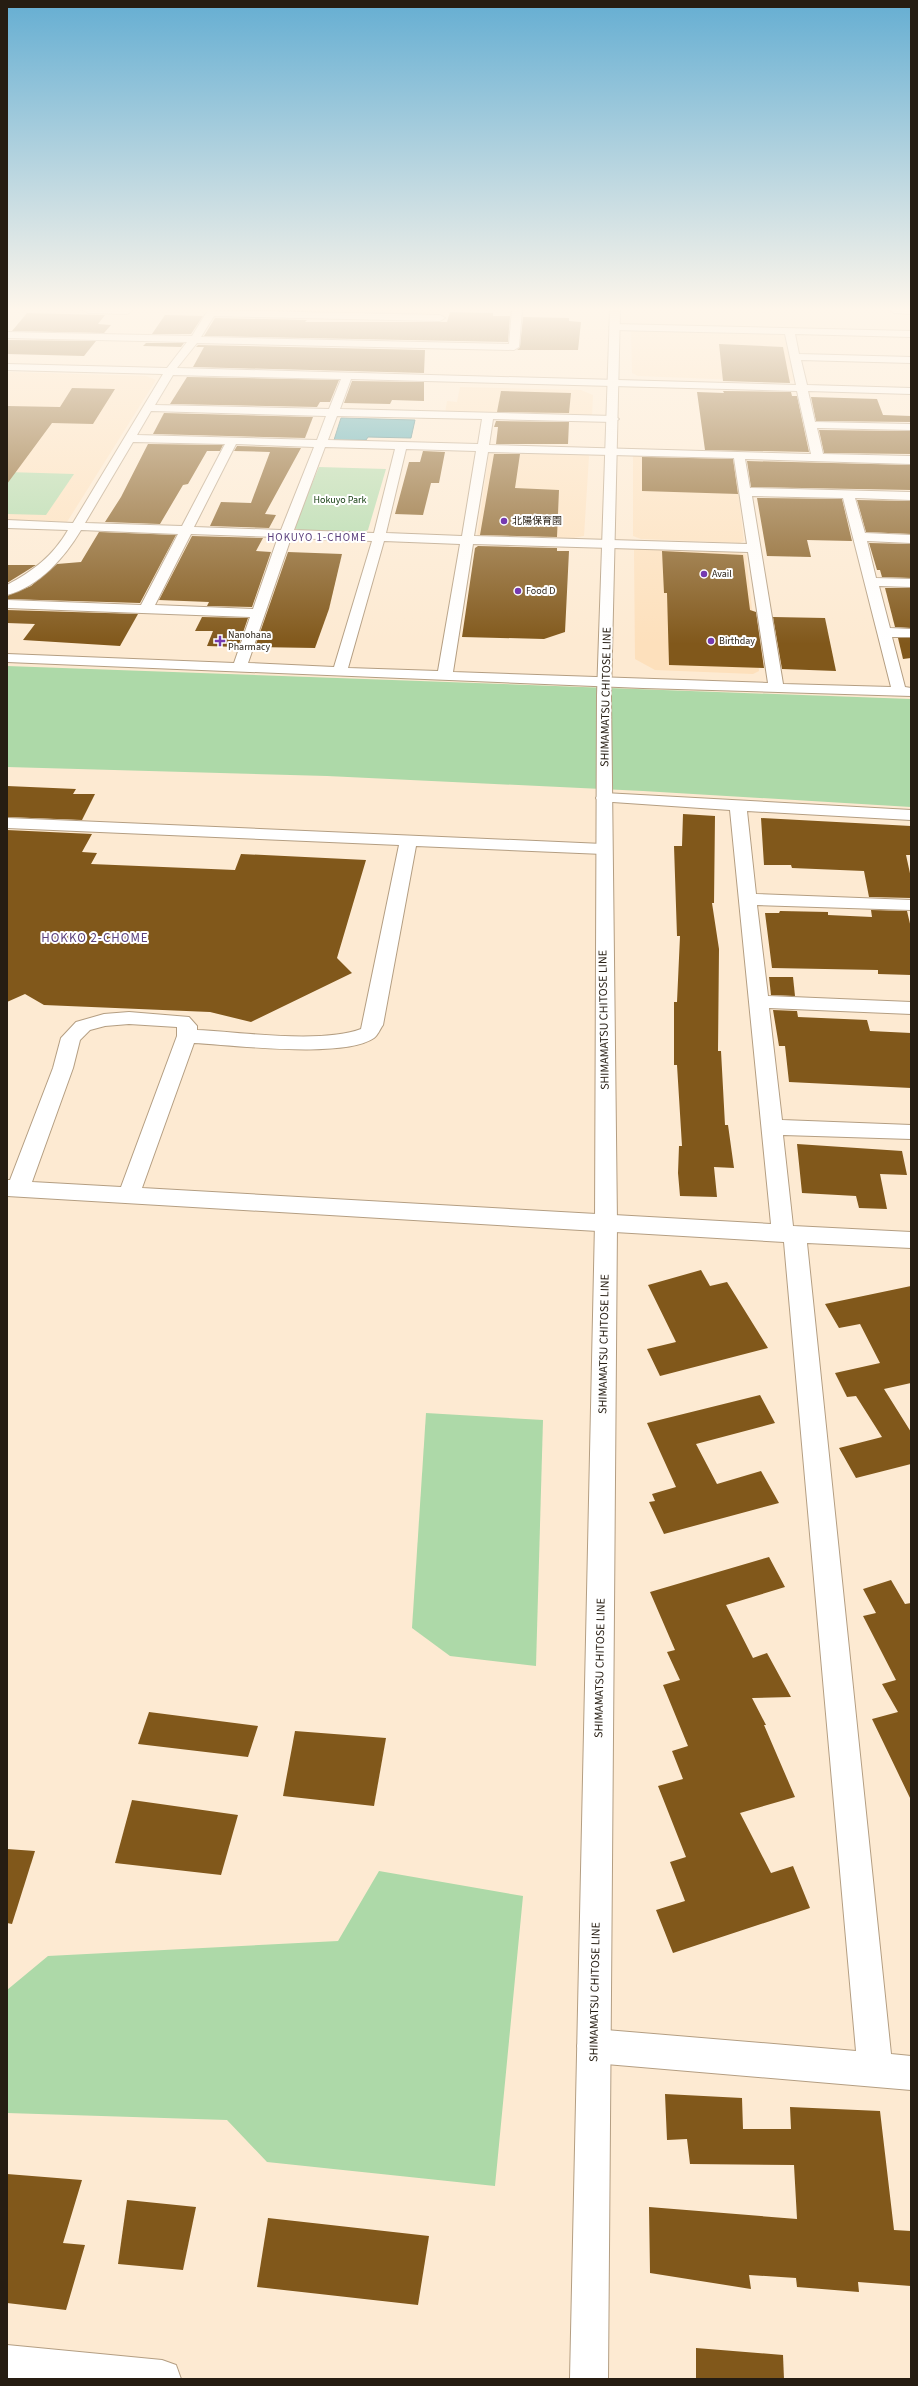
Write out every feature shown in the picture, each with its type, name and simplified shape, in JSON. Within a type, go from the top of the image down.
[{"type":"street","points":[[7,591],[32,577],[62,551],[79,526],[140,421]]},
{"type":"street","points":[[240,667],[286,534],[329,421]]},
{"type":"street","points":[[445,675],[487,421]]},
{"type":"street","name":"SHIMAMATSU CHITOSE LINE","points":[[589,2379],[606,1224],[603,849],[608,545],[613,421]]},
{"type":"street","points":[[811,421],[818,457]]},
{"type":"street","points":[[812,425],[911,427]]},
{"type":"street","points":[[129,438],[911,460]]},
{"type":"street","points":[[146,609],[188,530],[232,440]]},
{"type":"street","points":[[340,671],[379,537],[401,446]]},
{"type":"street","points":[[739,455],[776,688]]},
{"type":"street","points":[[745,492],[911,496]]},
{"type":"street","points":[[7,658],[606,682],[905,691],[884,632],[848,494]]},
{"type":"street","points":[[7,524],[608,545],[753,548]]},
{"type":"street","points":[[860,537],[911,539]]},
{"type":"street","points":[[870,582],[911,583]]},
{"type":"street","points":[[7,604],[259,613]]},
{"type":"street","points":[[884,632],[911,633]]},
{"type":"street","points":[[604,798],[911,815]]},
{"type":"street","points":[[738,805],[772,1127],[789,1233],[875,2070]]},
{"type":"street","points":[[7,823],[603,849]]},
{"type":"street","points":[[187,1036],[321,1043],[354,1039],[368,1033],[373,1025],[408,841]]},
{"type":"street","points":[[748,899],[911,905]]},
{"type":"street","points":[[759,1002],[911,1008]]},
{"type":"street","points":[[129,1195],[187,1036],[187,1026],[182,1021],[129,1018],[104,1020],[83,1026],[71,1038],[63,1068],[13,1189],[606,1224],[911,1240]]},
{"type":"street","points":[[772,1127],[911,1132]]},
{"type":"street","points":[[594,2046],[911,2073]]},
{"type":"street","points":[[7,2364],[162,2379]]},
{"type":"shaded area","points":[[7,421],[130,421],[67,522],[7,520]]},
{"type":"shaded area","points":[[497,452],[586,454],[589,456],[584,536],[569,539],[477,536],[489,454]]},
{"type":"shaded area","points":[[633,455],[719,457],[732,460],[735,463],[744,541],[740,543],[641,539],[633,536]]},
{"type":"shaded area","points":[[639,548],[739,552],[746,555],[759,671],[753,674],[655,670],[635,659],[634,550]]},
{"type":"green space","name":"Hokuyo Park","points":[[319,467],[386,469],[368,530],[360,533],[299,530],[293,528]]},
{"type":"green space","points":[[7,472],[74,474],[46,515],[7,514]]},
{"type":"green space","points":[[7,666],[911,699],[911,807],[643,791],[327,776],[7,767]]},
{"type":"green space","points":[[426,1413],[543,1420],[536,1666],[450,1656],[412,1628]]},
{"type":"green space","points":[[379,1871],[523,1896],[495,2186],[267,2162],[227,2120],[7,2113],[7,1990],[48,1956],[338,1941]]},
{"type":"water","points":[[340,421],[415,421],[411,438],[368,437],[366,440],[334,440]]},
{"type":"building","points":[[7,421],[95,421],[93,424],[52,423],[7,484]]},
{"type":"building","points":[[160,421],[311,421],[305,438],[153,434]]},
{"type":"building","points":[[496,421],[569,422],[568,444],[496,444],[498,427],[494,427]]},
{"type":"building","points":[[701,421],[802,421],[809,452],[705,450]]},
{"type":"building","points":[[849,421],[911,421],[911,422]]},
{"type":"building","points":[[819,430],[911,431],[911,454],[824,453]]},
{"type":"building","points":[[148,444],[223,445],[220,451],[207,451],[188,484],[183,485],[160,524],[105,522],[121,497]]},
{"type":"building","points":[[237,446],[301,448],[265,514],[276,515],[269,528],[210,526],[221,502],[251,503],[270,452],[234,451]]},
{"type":"building","points":[[423,451],[445,452],[439,483],[431,483],[423,515],[395,514],[409,462],[420,462]]},
{"type":"building","points":[[494,454],[520,454],[515,488],[559,490],[557,537],[480,535]]},
{"type":"building","points":[[642,457],[733,459],[738,494],[642,491]]},
{"type":"building","points":[[747,461],[911,465],[911,490],[751,487]]},
{"type":"building","points":[[757,498],[842,499],[852,541],[807,540],[811,557],[767,556]]},
{"type":"building","points":[[857,500],[911,501],[911,534],[866,532]]},
{"type":"building","points":[[99,532],[176,535],[140,603],[7,599],[7,596],[31,586],[57,564],[81,562]]},
{"type":"building","points":[[192,536],[263,538],[256,551],[271,552],[252,607],[207,606],[209,602],[159,600]]},
{"type":"building","points":[[869,543],[911,544],[911,578],[882,577],[880,570],[877,570]]},
{"type":"building","name":"Food D","points":[[478,546],[557,548],[557,551],[569,551],[565,632],[544,639],[462,637],[475,548]]},
{"type":"building","points":[[662,551],[743,555],[750,610],[756,612],[764,668],[669,665],[667,593],[664,593]]},
{"type":"building","points":[[288,552],[342,554],[329,609],[315,648],[255,647]]},
{"type":"building","points":[[7,565],[36,565],[7,583]]},
{"type":"building","points":[[885,588],[911,588],[911,628],[895,627]]},
{"type":"building","points":[[7,610],[138,614],[120,646],[23,640],[35,624],[7,623]]},
{"type":"building","points":[[202,617],[248,618],[238,647],[207,646],[213,631],[195,631]]},
{"type":"building","points":[[773,617],[825,618],[836,671],[782,669]]},
{"type":"building","points":[[898,638],[911,638],[911,658],[903,659]]},
{"type":"building","points":[[7,786],[76,789],[73,794],[95,794],[82,820],[7,817]]},
{"type":"building","points":[[683,814],[715,816],[714,903],[712,903],[719,949],[718,1051],[721,1051],[725,1125],[728,1125],[734,1168],[714,1167],[717,1197],[680,1196],[678,1173],[679,1146],[682,1146],[677,1065],[674,1065],[674,1002],[677,1002],[680,936],[677,936],[674,846],[682,846]]},
{"type":"building","points":[[761,818],[911,826],[911,855],[906,855],[911,878],[911,898],[869,897],[864,871],[792,868],[791,865],[764,865]]},
{"type":"building","points":[[7,830],[92,834],[82,852],[97,853],[91,864],[235,870],[241,854],[366,860],[337,958],[352,973],[251,1022],[210,1012],[44,1005],[25,994],[7,1002]]},
{"type":"building","points":[[871,910],[907,911],[911,928],[911,975],[878,974],[878,970],[772,968],[765,913],[779,913],[780,911],[828,912],[828,915],[872,917]]},
{"type":"building","points":[[769,977],[793,977],[795,996],[771,995]]},
{"type":"building","points":[[773,1010],[797,1011],[798,1017],[867,1020],[870,1031],[911,1033],[911,1088],[789,1082],[785,1046],[779,1046]]},
{"type":"building","points":[[797,1144],[902,1151],[907,1175],[880,1174],[887,1209],[859,1208],[856,1196],[802,1193]]},
{"type":"building","points":[[701,1270],[710,1286],[727,1282],[768,1348],[660,1376],[647,1349],[676,1342],[648,1285]]},
{"type":"building","points":[[911,1286],[911,1383],[884,1389],[911,1432],[911,1464],[856,1478],[839,1448],[882,1437],[856,1396],[847,1397],[835,1373],[880,1363],[860,1324],[839,1328],[825,1304]]},
{"type":"building","points":[[760,1395],[775,1423],[696,1444],[717,1484],[761,1471],[779,1503],[664,1534],[649,1502],[655,1501],[652,1494],[676,1487],[647,1423]]},
{"type":"building","points":[[769,1557],[785,1587],[726,1605],[753,1658],[767,1653],[791,1697],[752,1698],[766,1725],[764,1725],[795,1797],[740,1813],[771,1873],[793,1866],[810,1908],[673,1953],[656,1910],[685,1901],[670,1862],[686,1857],[658,1786],[683,1779],[672,1751],[688,1746],[663,1685],[680,1680],[667,1652],[675,1650],[650,1592]]},
{"type":"building","points":[[891,1580],[905,1604],[911,1603],[911,1800],[872,1719],[898,1712],[882,1684],[896,1680],[863,1616],[876,1613],[863,1589]]},
{"type":"building","points":[[149,1712],[258,1726],[248,1757],[138,1744]]},
{"type":"building","points":[[295,1731],[386,1738],[374,1806],[283,1796]]},
{"type":"building","points":[[132,1800],[238,1815],[221,1875],[115,1863]]},
{"type":"building","points":[[7,1849],[35,1851],[12,1924],[7,1923]]},
{"type":"building","points":[[665,2094],[742,2098],[743,2129],[791,2129],[790,2107],[880,2111],[894,2230],[911,2231],[911,2286],[858,2282],[859,2292],[797,2287],[796,2278],[749,2275],[751,2289],[650,2273],[649,2207],[797,2219],[794,2165],[690,2164],[687,2139],[667,2140]]},
{"type":"building","points":[[7,2174],[82,2180],[63,2243],[85,2245],[66,2310],[7,2303]]},
{"type":"building","points":[[127,2200],[196,2207],[183,2270],[118,2264]]},
{"type":"building","points":[[268,2218],[429,2236],[418,2305],[257,2287]]},
{"type":"building","points":[[696,2348],[783,2355],[784,2379],[696,2379]]},
{"type":"place","name":"北陽保育園","points":[[504,521]]},
{"type":"place","name":"Avail","points":[[704,574]]},
{"type":"place","name":"Food D","points":[[518,591]]},
{"type":"place","name":"Nanohana Pharmacy","points":[[220,641]]},
{"type":"place","name":"Birthday","points":[[711,641]]},
{"type":"district","name":"HOKUYO 1-CHOME","points":[[317,537]]},
{"type":"district","name":"HOKKO 2-CHOME","points":[[95,938]]}]
